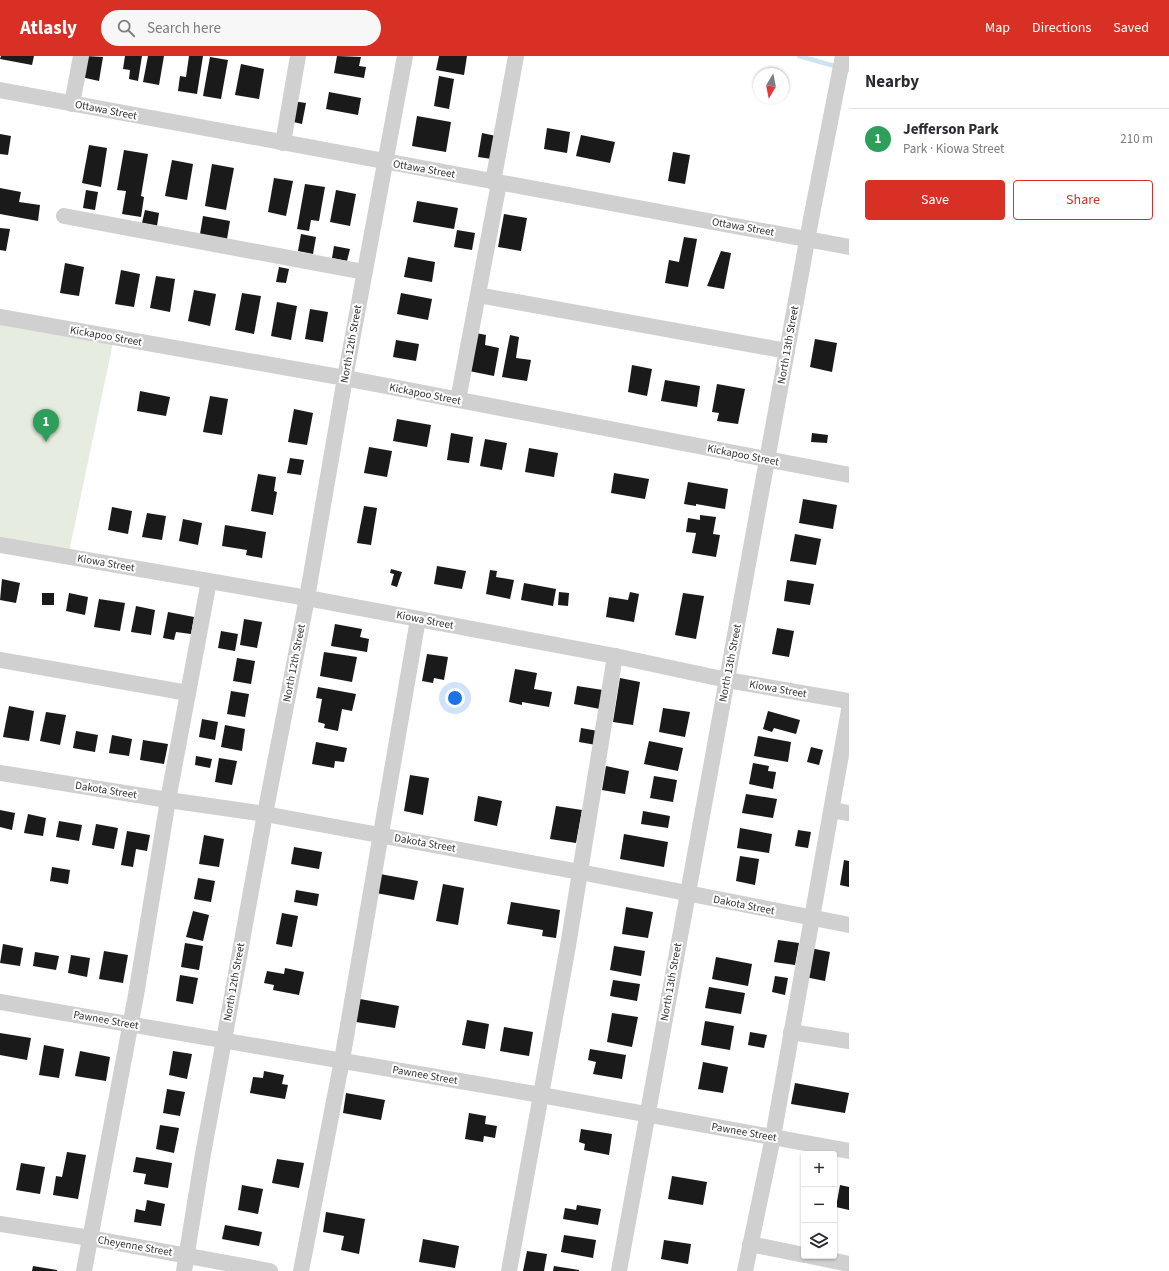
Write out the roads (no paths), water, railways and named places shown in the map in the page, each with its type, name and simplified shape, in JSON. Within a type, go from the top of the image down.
[{"type":"street","points":[[72,104],[81,56]]},
{"type":"street","points":[[283,143],[298,56]]},
{"type":"street","name":"North 12th Street","points":[[186,1263],[203,1154],[265,814],[307,598],[364,272],[405,56]]},
{"type":"street","points":[[458,400],[478,295],[516,56]]},
{"type":"street","name":"North 13th Street","points":[[619,1271],[687,894],[768,460],[807,239],[843,56]]},
{"type":"street","name":"Ottawa Street","points":[[0,90],[849,247]]},
{"type":"street","points":[[64,216],[364,272]]},
{"type":"street","points":[[478,295],[787,351]]},
{"type":"street","name":"Kickapoo Street","points":[[0,317],[345,378],[849,475]]},
{"type":"street","name":"Kiowa Street","points":[[0,545],[307,598],[615,656],[727,680],[849,701]]},
{"type":"street","points":[[84,1271],[130,1024],[168,800],[210,581]]},
{"type":"street","points":[[301,1271],[342,1060],[418,619]]},
{"type":"street","points":[[509,1271],[580,872],[615,656]]},
{"type":"street","points":[[0,660],[188,693]]},
{"type":"street","points":[[745,1271],[773,1137],[849,710]]},
{"type":"street","name":"Dakota Street","points":[[0,773],[265,814],[580,872],[849,925]]},
{"type":"street","points":[[832,810],[849,813]]},
{"type":"street","name":"Pawnee Street","points":[[0,1002],[342,1060],[849,1151]]},
{"type":"street","points":[[791,1032],[849,1041]]},
{"type":"street","name":"Cheyenne Street","points":[[0,1224],[90,1238],[186,1263],[270,1271]]},
{"type":"street","points":[[750,1244],[801,1254]]},
{"type":"street","points":[[825,1259],[849,1264]]},
{"type":"waterway","points":[[799,56],[849,70]]},
{"type":"place","name":"Jefferson Park","points":[[46,442]]}]
